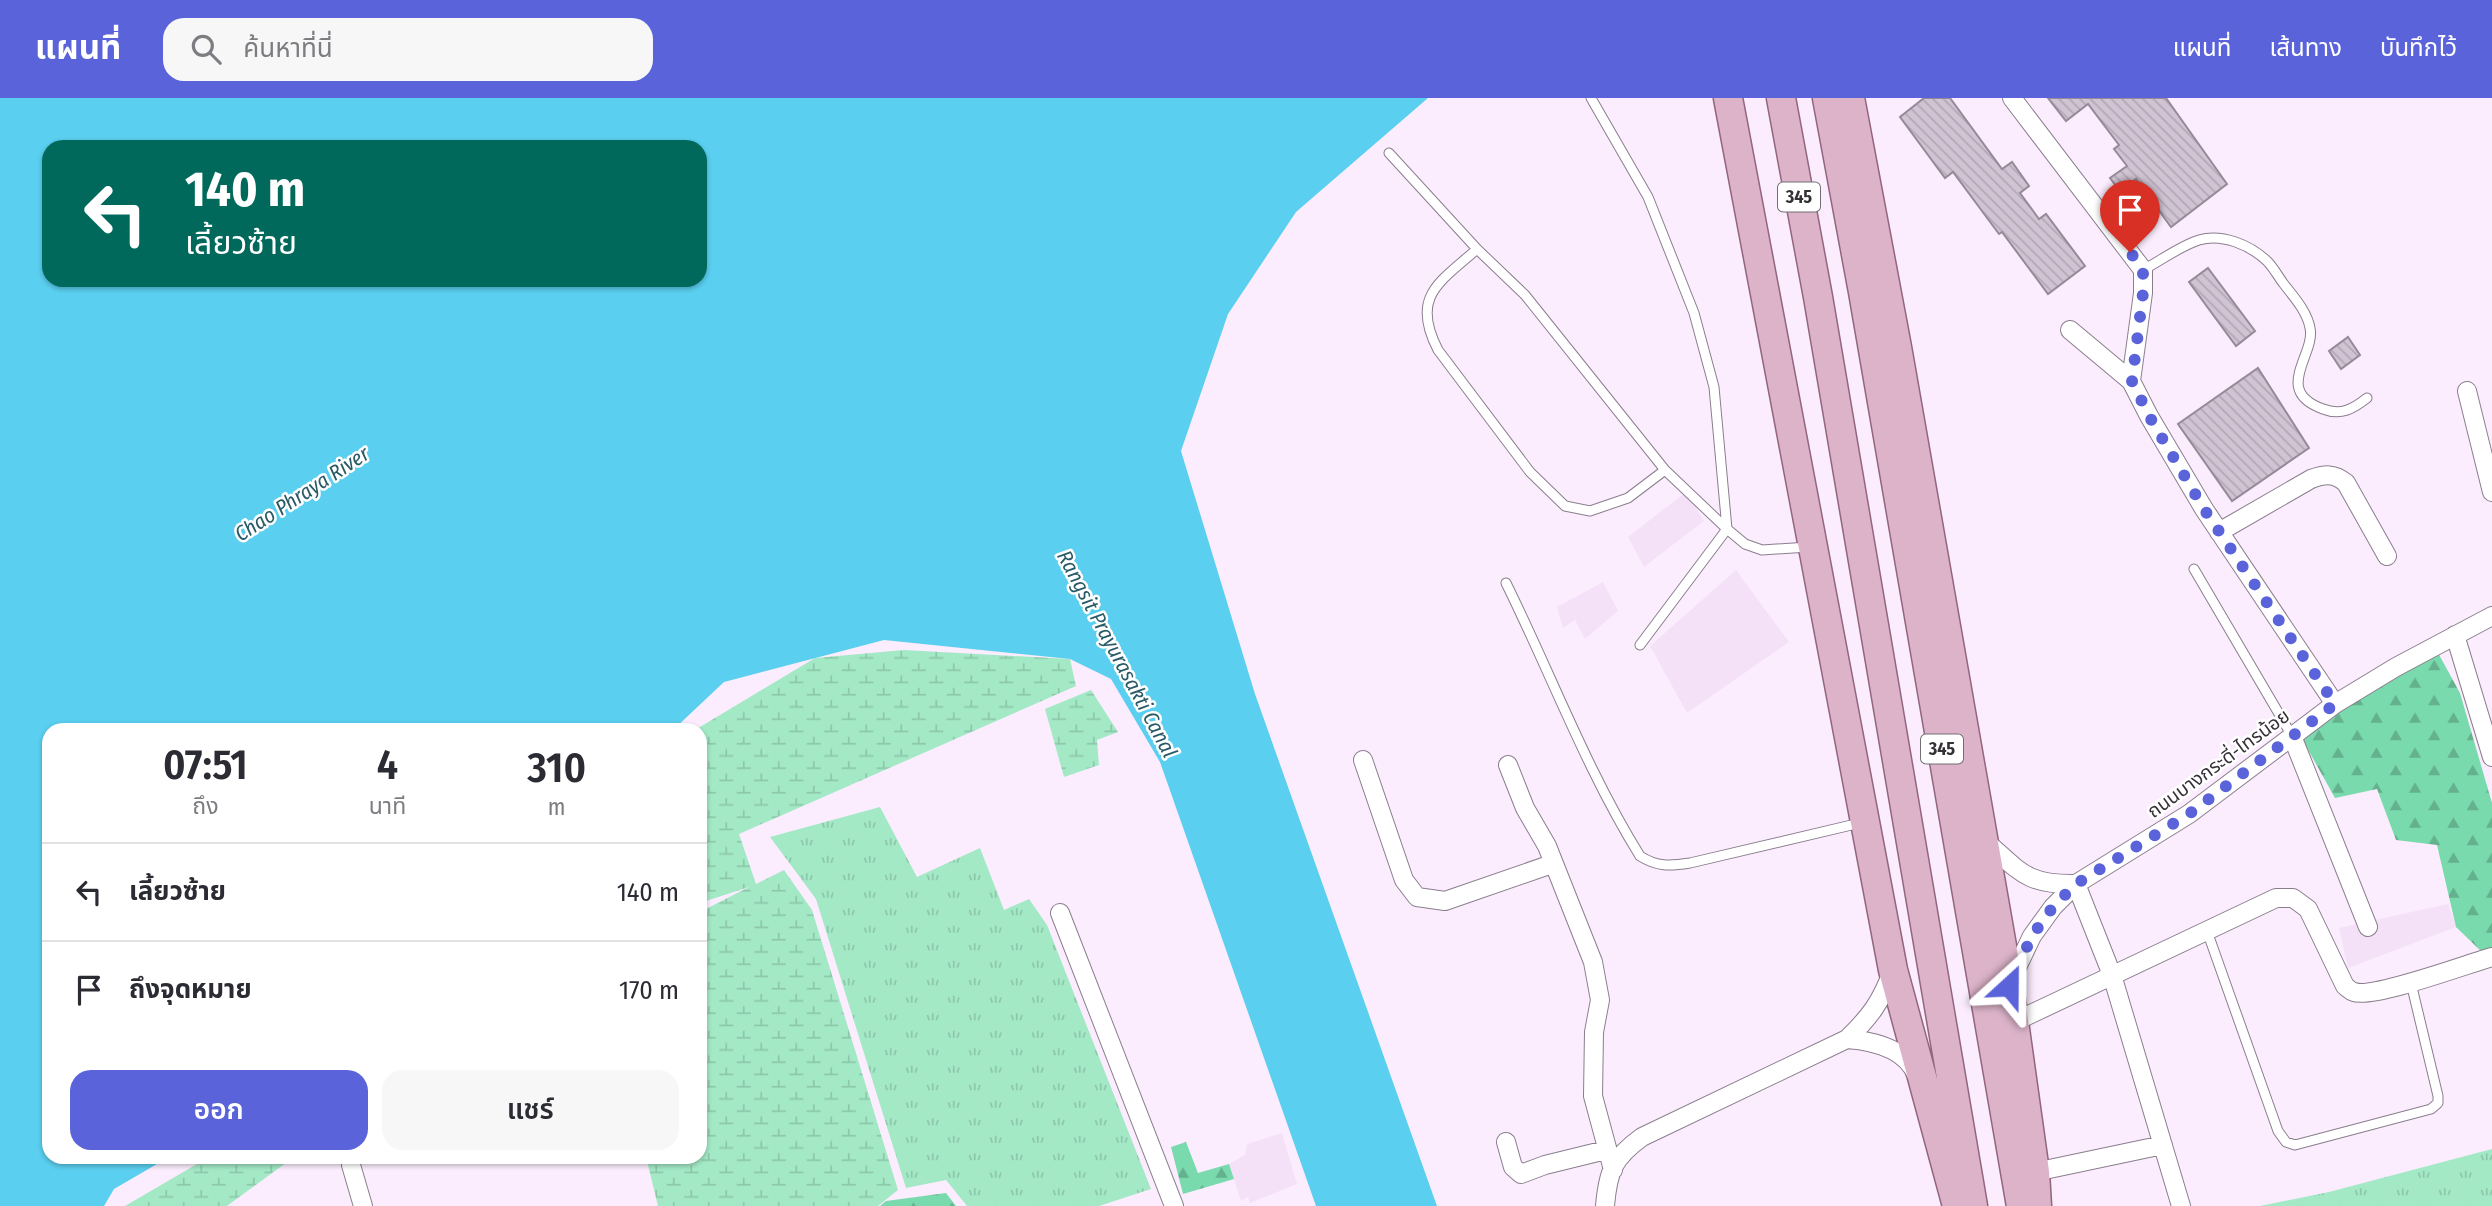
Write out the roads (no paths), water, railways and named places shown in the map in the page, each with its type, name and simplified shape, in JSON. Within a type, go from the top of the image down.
[{"type":"main road","points":[[1728,98],[1893,970],[1957,1206]]},
{"type":"main road","name":"345","points":[[1781,98],[1818,297],[1973,1206]]},
{"type":"main road","name":"345","points":[[1827,98],[2021,1206]]},
{"type":"main road","points":[[1850,98],[1897,347],[2009,986],[2035,1172],[2037,1206]]},
{"type":"street","points":[[2012,98],[2143,270],[2143,293],[2132,381]]},
{"type":"street","points":[[2070,330],[2132,381],[2149,416],[2219,532],[2335,704]]},
{"type":"street","points":[[2466,391],[2492,492]]},
{"type":"street","points":[[2219,532],[2311,479],[2325,474],[2338,477],[2346,483],[2387,556]]},
{"type":"street","name":"ถนนบางกระดี่-ไทรน้อย","points":[[2009,986],[2032,936],[2053,907],[2076,884],[2189,814],[2335,704],[2492,616]]},
{"type":"street","points":[[2455,635],[2492,757]]},
{"type":"street","points":[[2292,736],[2368,927]]},
{"type":"street","points":[[1363,760],[1404,880],[1417,897],[1445,901],[1552,864]]},
{"type":"street","points":[[1508,765],[1525,808],[1547,846],[1593,962],[1600,1000],[1594,1032],[1593,1096],[1613,1170]]},
{"type":"street","points":[[1984,840],[2032,879],[2051,884],[2076,884],[2112,975],[2181,1206]]},
{"type":"street","points":[[2014,1022],[2276,898],[2293,898],[2308,909],[2345,986],[2354,992],[2370,993],[2392,989],[2492,957]]},
{"type":"street","points":[[1059,913],[1174,1206]]},
{"type":"street","points":[[1605,1206],[1607,1181],[1621,1152],[1642,1137],[1847,1039],[1870,1017],[1883,998],[1893,970]]},
{"type":"street","points":[[1847,1039],[1871,1041],[1893,1050],[1913,1067],[1928,1102]]},
{"type":"street","points":[[1506,1142],[1513,1167],[1521,1174],[1545,1165],[1606,1150]]},
{"type":"street","points":[[2035,1172],[2163,1145]]},
{"type":"street","points":[[351,1165],[363,1206]]},
{"type":"lane","points":[[1591,98],[1648,197],[1694,313],[1714,387],[1727,529],[1640,645]]},
{"type":"lane","points":[[1389,153],[1477,249],[1525,295],[1665,470],[1727,529],[1745,544],[1762,550],[1814,546]]},
{"type":"lane","points":[[2143,270],[2200,240],[2241,242],[2268,261],[2308,317],[2312,332],[2298,383],[2303,395],[2312,404],[2337,413],[2353,409],[2367,398]]},
{"type":"lane","points":[[1477,249],[1434,287],[1426,305],[1428,331],[1438,350],[1530,472],[1565,506],[1590,511],[1629,498],[1665,470]]},
{"type":"lane","points":[[2194,569],[2292,736]]},
{"type":"lane","points":[[1506,583],[1574,729],[1640,856],[1664,866],[1690,863],[1866,822]]},
{"type":"lane","points":[[2207,931],[2278,1131],[2286,1142],[2295,1145],[2431,1109],[2438,1103],[2410,982]]},
{"type":"water","points":[[0,98],[1428,98],[1296,212],[1228,314],[1181,451],[1255,694],[1437,1206],[1316,1206],[1160,762],[1111,679],[1070,659],[884,640],[724,682],[680,723],[42,723],[42,1164],[157,1164],[114,1189],[104,1206],[0,1206]]},
{"type":"water label","name":"Chao Phraya River","points":[[302,494]]},
{"type":"water label","name":"Rangsit Prayurasakti Canal","points":[[1117,654]]}]
